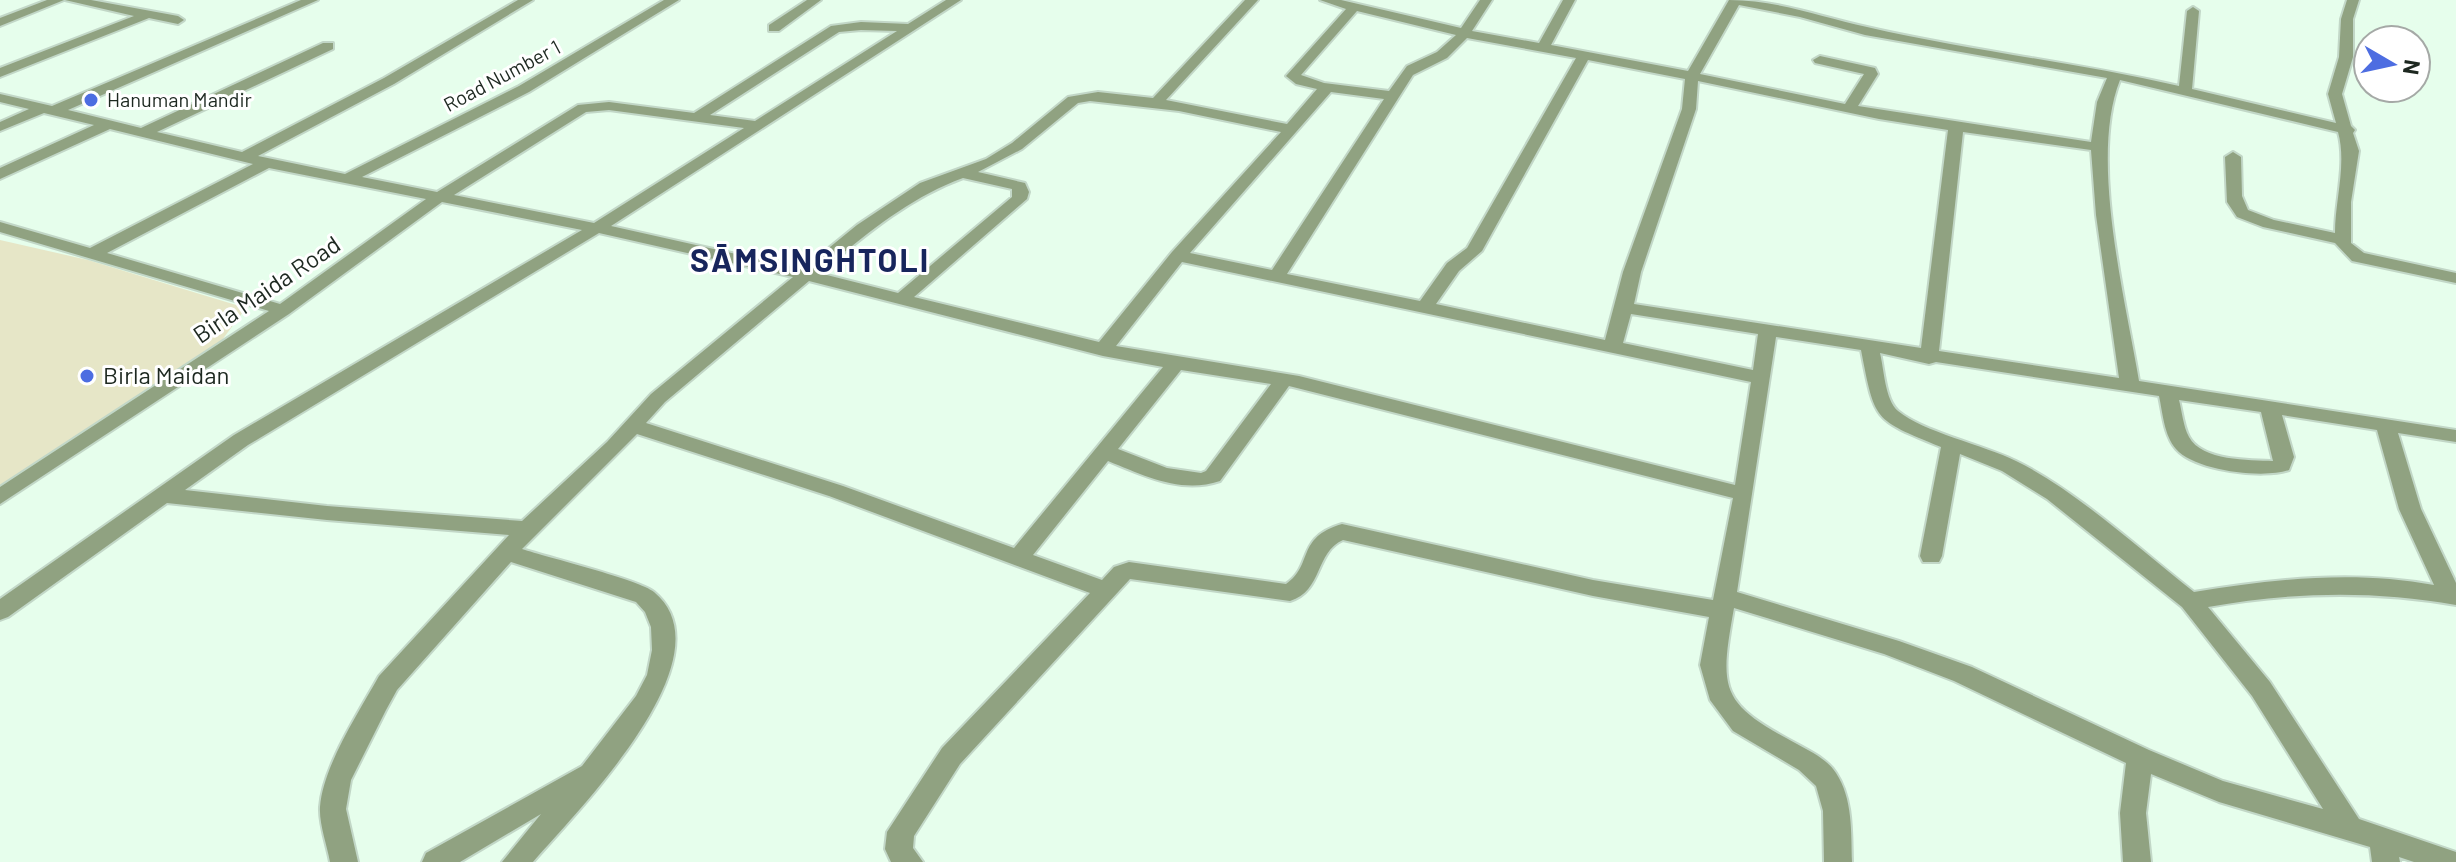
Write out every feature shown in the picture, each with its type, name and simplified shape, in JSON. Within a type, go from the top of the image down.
[{"type":"street","points":[[0,22],[58,0]]},
{"type":"street","points":[[71,0],[178,20]]},
{"type":"street","points":[[0,127],[49,110],[312,0]]},
{"type":"street","points":[[243,158],[389,81],[527,0]]},
{"type":"street","name":"Road Number 1","points":[[346,179],[524,89],[673,0]]},
{"type":"street","points":[[774,28],[815,0]]},
{"type":"street","points":[[0,611],[241,440],[597,228],[955,0]]},
{"type":"street","points":[[1157,102],[1252,0]]},
{"type":"street","points":[[1326,0],[1464,33],[1849,109],[2098,147]]},
{"type":"street","points":[[1276,277],[1413,67],[1442,55],[1464,33],[1486,0]]},
{"type":"street","points":[[1542,49],[1567,0]]},
{"type":"street","points":[[1613,345],[1647,227],[1689,109],[1692,76],[1736,0],[1802,13],[1865,31],[2115,75],[2348,130]]},
{"type":"street","points":[[1354,7],[1295,72],[1295,79],[1324,87],[1394,96]]},
{"type":"street","points":[[2185,91],[2193,11]]},
{"type":"street","points":[[2349,11],[2346,57],[2335,94],[2348,130],[2351,151],[2343,202],[2343,240],[2348,252],[2358,257],[2456,278]]},
{"type":"street","points":[[0,73],[149,14]]},
{"type":"street","points":[[697,117],[836,29],[861,26],[909,28]]},
{"type":"street","points":[[140,134],[328,46]]},
{"type":"street","points":[[1425,307],[1453,267],[1474,251],[1584,56]]},
{"type":"street","points":[[1820,60],[1870,71],[1849,109]]},
{"type":"street","points":[[2115,75],[2104,102],[2098,147],[2104,215],[2130,388]]},
{"type":"street","points":[[1103,350],[1178,256],[1324,92],[1324,87]]},
{"type":"street","points":[[344,862],[333,809],[338,780],[388,683],[527,529],[634,426],[658,398],[804,276],[902,200],[926,186],[963,173],[1017,146],[1073,100],[1099,96],[1200,107],[1292,130]]},
{"type":"street","points":[[0,98],[243,158],[597,228],[1103,350],[1284,380],[1364,397],[1744,494]]},
{"type":"street","name":"Birla Maida Road","points":[[0,497],[283,310],[438,198],[583,108],[609,106],[755,125]]},
{"type":"street","points":[[0,174],[105,126]]},
{"type":"street","points":[[1929,358],[1956,127]]},
{"type":"street","points":[[2233,157],[2236,206],[2241,213],[2259,221],[2343,240]]},
{"type":"street","points":[[94,253],[267,163]]},
{"type":"street","points":[[901,299],[1010,207],[1021,192],[1019,186],[1009,181],[963,173]]},
{"type":"street","points":[[0,227],[283,310]]},
{"type":"street","points":[[1178,256],[1761,378]]},
{"type":"street","points":[[1624,308],[1929,358],[2456,436]]},
{"type":"street","points":[[1768,331],[1744,494],[1712,665],[1716,690],[1727,710],[1749,729],[1813,765],[1826,778],[1833,795],[1838,862]]},
{"type":"street","points":[[1870,348],[1881,401],[1888,414],[1908,426],[2009,466],[2054,494],[2190,601],[2261,689],[2350,828]]},
{"type":"street","points":[[1019,557],[1176,364]]},
{"type":"street","points":[[1105,452],[1174,477],[1204,481],[1213,476],[1284,380]]},
{"type":"street","points":[[2168,393],[2180,440],[2186,448],[2209,459],[2274,468],[2282,465],[2284,457],[2270,408]]},
{"type":"street","points":[[2385,425],[2410,509],[2454,596]]},
{"type":"street","points":[[634,426],[836,491],[1106,590]]},
{"type":"street","points":[[1931,556],[1952,442]]},
{"type":"street","points":[[163,495],[327,513],[527,529]]},
{"type":"street","points":[[909,862],[902,857],[897,846],[901,832],[951,756],[1122,573],[1139,569],[1277,594],[1290,593],[1300,589],[1306,580],[1320,543],[1330,534],[1342,532],[1593,588],[1722,603],[1891,647],[1963,674],[2140,758],[2219,791],[2350,828],[2384,851],[2449,862]]},
{"type":"street","points":[[506,552],[644,596],[658,608],[664,625],[665,644],[653,690],[598,768],[516,862]]},
{"type":"street","points":[[2190,601],[2276,586],[2331,582],[2390,585],[2454,596]]},
{"type":"street","points":[[2137,862],[2133,813],[2140,758]]},
{"type":"street","points":[[436,862],[598,768]]},
{"type":"green space","name":"Birla Maidan","points":[[0,240],[88,260],[246,308],[219,344],[0,490]]},
{"type":"place","name":"Hanuman Mandir","points":[[91,100]]},
{"type":"place","name":"Birla Maidan","points":[[87,376]]},
{"type":"district","name":"SĀMSINGHTOLI","points":[[810,261]]}]
